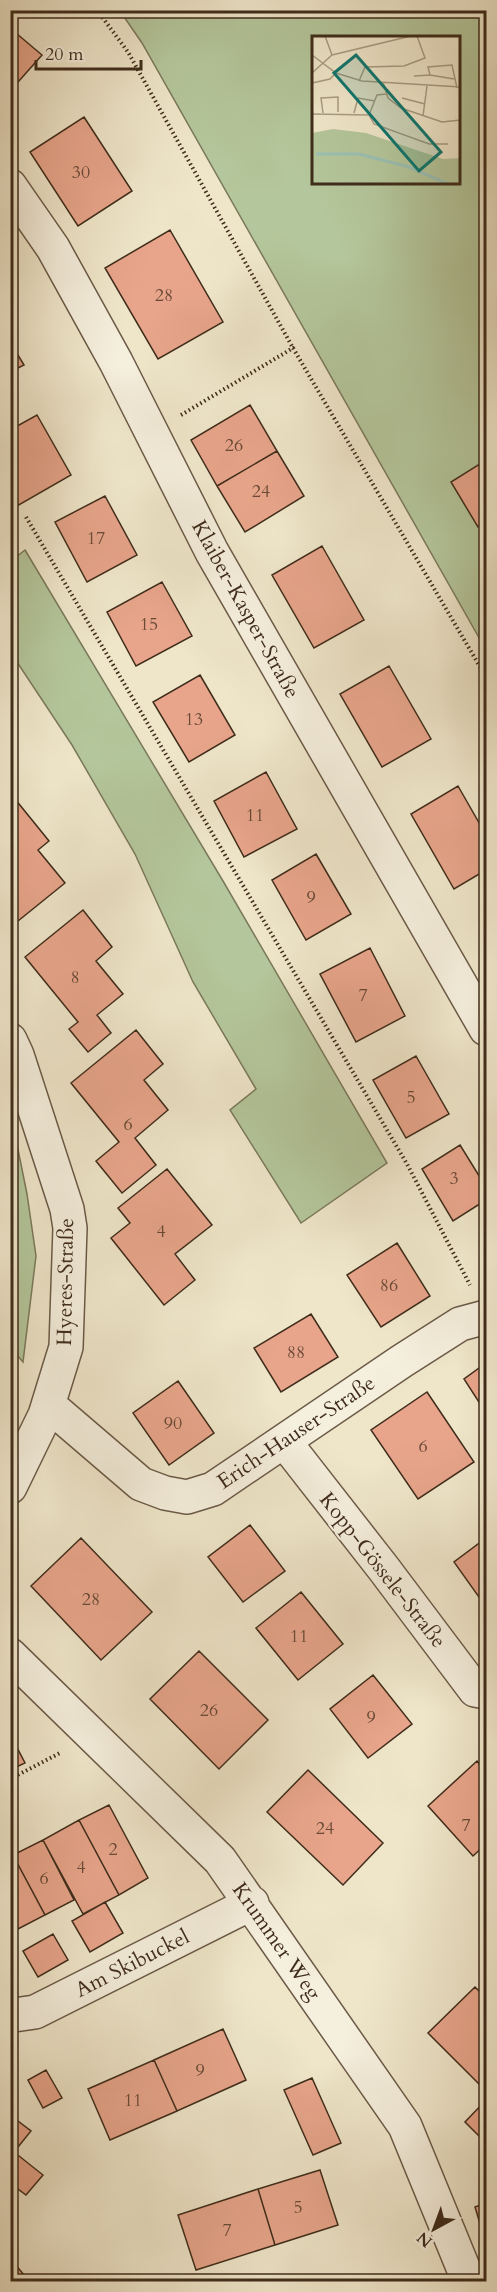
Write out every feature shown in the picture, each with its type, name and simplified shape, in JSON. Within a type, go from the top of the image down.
[{"type":"street","name":"Klaiber-Kasper-Straße","points":[[10,186],[53,248],[116,362],[212,552],[486,1029]]},
{"type":"street","name":"Hyeres-Straße","points":[[10,1040],[67,1209],[70,1228],[66,1347],[48,1407],[10,1487]]},
{"type":"street","name":"Erich-Hauser-Straße","points":[[48,1407],[57,1412],[141,1484],[165,1493],[187,1497],[213,1489],[402,1360],[460,1324],[486,1317]]},
{"type":"street","name":"Kopp-Gössele-Straße","points":[[284,1442],[475,1690],[486,1692]]},
{"type":"street","name":"Krummer Weg","points":[[10,1655],[220,1860],[405,2126],[474,2278]]},
{"type":"street","name":"Am Skibuckel","points":[[10,2012],[14,2015],[35,2012],[252,1903]]},
{"type":"path","points":[[97,10],[128,51],[293,348],[486,677]]},
{"type":"path","points":[[152,432],[293,348]]},
{"type":"path","points":[[26,517],[407,1164],[486,1317]]},
{"type":"path","points":[[10,1779],[93,1736]]},
{"type":"green space","points":[[120,11],[486,11],[486,650],[142,43]]},
{"type":"green space","points":[[25,550],[223,881],[387,1163],[301,1223],[230,1110],[256,1089],[193,982],[135,854],[72,745],[11,653],[11,561]]},
{"type":"green space","points":[[11,1115],[27,1194],[36,1256],[23,1362],[10,1347]]},
{"type":"building","points":[[10,28],[42,55],[10,91]]},
{"type":"building","points":[[84,117],[132,191],[78,226],[30,152]]},
{"type":"building","points":[[170,230],[223,322],[158,359],[105,268]]},
{"type":"building","points":[[10,342],[24,365],[10,372]]},
{"type":"building","points":[[250,405],[277,451],[217,486],[191,440]]},
{"type":"building","points":[[37,415],[71,475],[10,510],[10,430]]},
{"type":"building","points":[[277,451],[304,496],[245,532],[217,486]]},
{"type":"building","points":[[486,460],[486,522],[478,527],[451,482]]},
{"type":"building","points":[[105,496],[137,555],[87,582],[55,522]]},
{"type":"building","points":[[322,546],[364,620],[314,648],[272,575]]},
{"type":"building","points":[[162,582],[192,636],[136,666],[107,612]]},
{"type":"building","points":[[389,666],[431,739],[382,767],[340,694]]},
{"type":"building","points":[[200,675],[235,735],[189,762],[153,702]]},
{"type":"building","points":[[266,772],[297,829],[244,857],[214,801]]},
{"type":"building","points":[[458,786],[486,835],[486,870],[454,889],[411,814]]},
{"type":"building","points":[[15,799],[49,841],[38,850],[65,883],[18,921],[10,911],[10,803]]},
{"type":"building","points":[[316,854],[351,914],[306,940],[272,880]]},
{"type":"building","points":[[83,910],[112,947],[96,961],[123,994],[97,1015],[111,1033],[88,1052],[69,1029],[78,1022],[25,957]]},
{"type":"building","points":[[370,948],[405,1016],[356,1042],[320,974]]},
{"type":"building","points":[[136,1030],[163,1064],[144,1080],[168,1110],[135,1138],[156,1165],[122,1193],[96,1161],[119,1142],[71,1083]]},
{"type":"building","points":[[416,1056],[449,1114],[406,1138],[373,1080]]},
{"type":"building","points":[[460,1145],[486,1187],[486,1200],[453,1221],[422,1169]]},
{"type":"building","points":[[167,1169],[212,1225],[175,1254],[195,1280],[164,1305],[111,1238],[130,1223],[118,1208]]},
{"type":"building","points":[[397,1243],[430,1296],[381,1327],[347,1275]]},
{"type":"building","points":[[311,1314],[338,1357],[281,1392],[254,1348]]},
{"type":"building","points":[[486,1363],[486,1413],[464,1379]]},
{"type":"building","points":[[178,1381],[214,1433],[169,1465],[133,1413]]},
{"type":"building","points":[[427,1392],[474,1462],[418,1499],[371,1430]]},
{"type":"building","points":[[250,1525],[285,1571],[243,1602],[208,1557]]},
{"type":"building","points":[[81,1538],[152,1612],[101,1660],[31,1586]]},
{"type":"building","points":[[486,1538],[486,1607],[454,1562]]},
{"type":"building","points":[[301,1592],[343,1644],[298,1680],[256,1628]]},
{"type":"building","points":[[199,1651],[268,1720],[219,1769],[150,1699]]},
{"type":"building","points":[[373,1675],[412,1724],[368,1758],[330,1709]]},
{"type":"building","points":[[10,1734],[25,1763],[10,1770]]},
{"type":"building","points":[[477,1761],[486,1772],[486,1844],[473,1856],[428,1806]]},
{"type":"building","points":[[308,1770],[383,1843],[343,1885],[267,1812]]},
{"type":"building","points":[[109,1805],[148,1878],[119,1895],[79,1820]]},
{"type":"building","points":[[79,1820],[119,1895],[83,1914],[43,1840]]},
{"type":"building","points":[[43,1840],[74,1900],[45,1915],[13,1855]]},
{"type":"building","points":[[13,1855],[45,1915],[18,1929],[10,1915],[10,1857]]},
{"type":"building","points":[[105,1902],[123,1933],[90,1952],[72,1921]]},
{"type":"building","points":[[53,1934],[68,1960],[38,1977],[23,1951]]},
{"type":"building","points":[[475,1987],[486,1998],[486,2091],[428,2033]]},
{"type":"building","points":[[223,2029],[246,2080],[177,2111],[154,2060]]},
{"type":"building","points":[[154,2060],[177,2111],[110,2140],[88,2089]]},
{"type":"building","points":[[46,2070],[62,2098],[43,2108],[28,2080]]},
{"type":"building","points":[[312,2078],[341,2143],[313,2155],[284,2090]]},
{"type":"building","points":[[486,2100],[486,2143],[465,2122]]},
{"type":"building","points":[[10,2115],[31,2131],[14,2152],[43,2175],[26,2195],[10,2183]]},
{"type":"building","points":[[320,2170],[338,2225],[275,2245],[258,2189]]},
{"type":"building","points":[[258,2189],[275,2245],[196,2270],[178,2215]]},
{"type":"building","points":[[486,2203],[486,2244],[475,2207]]},
{"type":"building","points":[[14,2263],[30,2282],[10,2282],[10,2266]]}]
